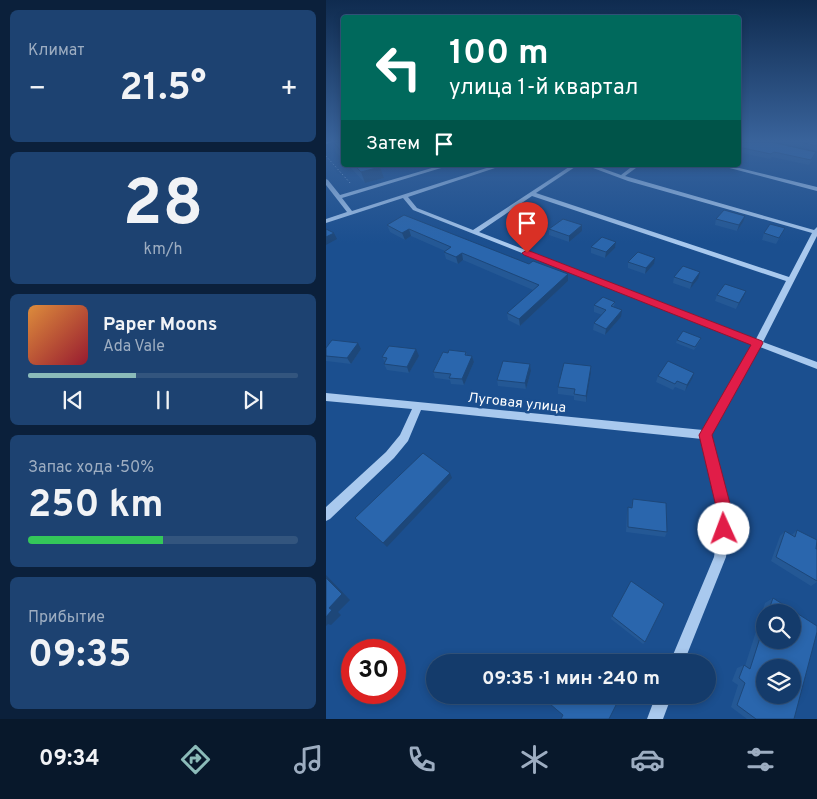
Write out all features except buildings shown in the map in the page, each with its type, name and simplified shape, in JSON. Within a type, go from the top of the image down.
[{"type":"street","points":[[338,197],[405,176]]},
{"type":"street","points":[[326,221],[468,176]]},
{"type":"street","points":[[474,232],[559,176]]},
{"type":"street","points":[[621,176],[816,231],[758,343],[706,435],[726,515],[720,557],[681,654]]},
{"type":"street","points":[[763,176],[817,189]]},
{"type":"street","points":[[326,181],[351,213]]},
{"type":"street","points":[[532,194],[791,280]]},
{"type":"street","points":[[404,196],[415,209],[817,366]]},
{"type":"street","name":"Луговая улица","points":[[326,397],[706,435]]},
{"type":"street","points":[[326,515],[390,455],[404,438],[418,406]]},
{"type":"street","points":[[654,719],[660,704]]},
{"type":"path","points":[[343,176],[357,191]]},
{"type":"route","points":[[527,253],[758,343],[706,435],[726,515],[724,529]]}]
